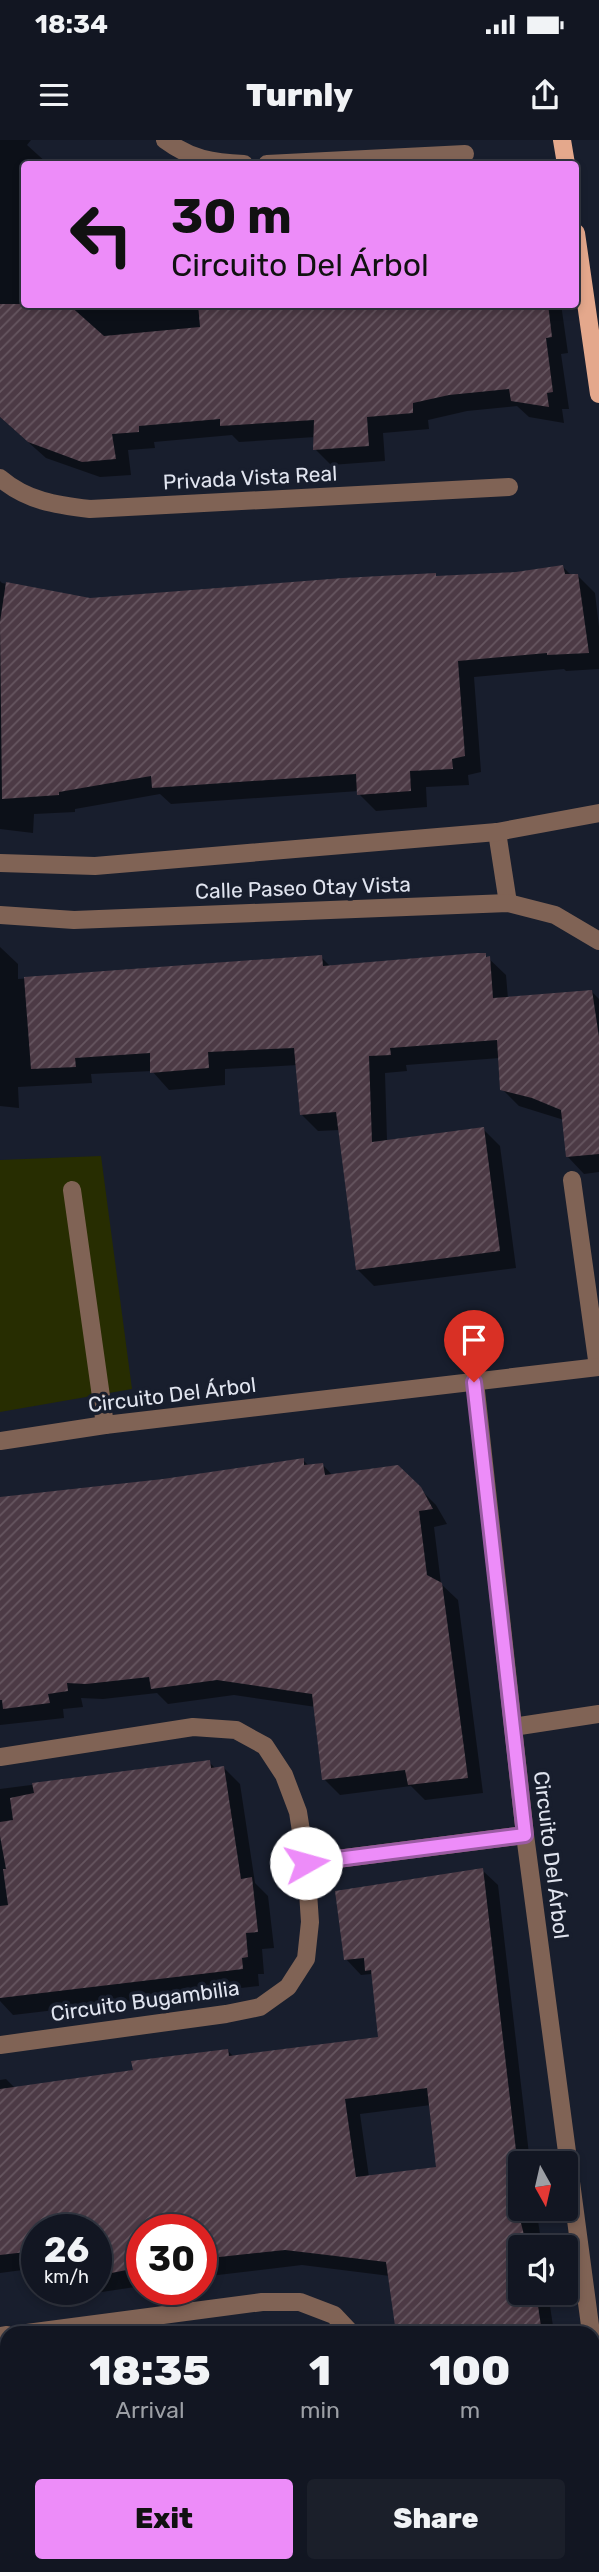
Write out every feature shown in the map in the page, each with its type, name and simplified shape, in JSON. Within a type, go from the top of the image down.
[{"type":"main road","points":[[562,140],[566,161]]},
{"type":"main road","points":[[579,254],[599,394]]},
{"type":"street","points":[[165,140],[184,153],[211,161]]},
{"type":"street","points":[[326,161],[465,154]]},
{"type":"street","name":"Privada Vista Real","points":[[0,478],[10,486],[49,504],[90,509],[509,487]]},
{"type":"street","name":"Calle Paseo Otay Vista","points":[[0,863],[95,866],[497,832],[599,813]]},
{"type":"street","points":[[497,832],[508,903]]},
{"type":"street","name":"Calle Paseo Otay Vista","points":[[0,915],[74,919],[508,903],[555,915],[599,940]]},
{"type":"street","points":[[572,1180],[599,1367]]},
{"type":"street","points":[[72,1190],[105,1425]]},
{"type":"street","name":"Circuito Del Árbol","points":[[0,1441],[105,1425],[599,1367]]},
{"type":"street","name":"Circuito Del Árbol","points":[[474,1382],[525,1835],[590,2326]]},
{"type":"street","points":[[513,1727],[599,1714]]},
{"type":"street","name":"Circuito Bugambilia","points":[[0,1757],[193,1727],[236,1730],[265,1746],[284,1775],[298,1812],[306,1863],[310,1922],[306,1959],[288,1987],[260,2007],[0,2045]]},
{"type":"street","points":[[306,1863],[525,1835]]},
{"type":"street","points":[[80,2326],[262,2302],[300,2302],[334,2315],[344,2326]]},
{"type":"green space","points":[[101,1156],[132,1389],[0,1412],[0,1160]]},
{"type":"building","points":[[0,304],[21,304],[21,308],[72,308],[104,336],[200,327],[198,308],[548,308],[552,337],[546,338],[553,392],[547,393],[549,407],[511,401],[509,389],[449,395],[413,403],[413,413],[367,417],[369,446],[313,450],[314,420],[220,426],[220,419],[139,426],[139,432],[112,434],[116,459],[82,462],[28,442],[0,417]]},
{"type":"building","points":[[563,565],[565,574],[578,574],[589,653],[547,653],[458,661],[465,756],[452,759],[453,769],[410,771],[411,791],[357,795],[356,774],[152,788],[151,776],[59,792],[59,795],[2,799],[0,622],[6,582],[90,598],[343,578],[516,572]]},
{"type":"building","points":[[476,953],[490,956],[493,998],[592,990],[599,1037],[599,1154],[566,1157],[561,1110],[532,1098],[500,1090],[497,1040],[390,1048],[391,1055],[369,1056],[372,1142],[484,1127],[500,1251],[356,1270],[336,1112],[300,1115],[294,1048],[208,1052],[209,1068],[150,1073],[150,1053],[75,1058],[76,1067],[31,1069],[24,977],[322,955],[323,966]]},
{"type":"building","points":[[304,1458],[304,1465],[323,1463],[325,1475],[398,1465],[421,1487],[433,1509],[419,1511],[427,1575],[442,1583],[468,1778],[408,1785],[405,1770],[322,1780],[312,1694],[217,1680],[151,1689],[149,1677],[86,1684],[67,1683],[68,1691],[48,1694],[50,1703],[3,1709],[0,1700],[0,1497],[163,1479]]},
{"type":"building","points":[[210,1760],[211,1768],[224,1766],[241,1879],[252,1877],[258,1932],[246,1933],[248,1957],[242,1958],[243,1969],[0,1998],[0,1906],[8,1905],[0,1822],[13,1820],[10,1798],[34,1793],[32,1783]]},
{"type":"building","points":[[483,1868],[516,2151],[508,2151],[508,2221],[520,2221],[524,2235],[508,2235],[508,2305],[538,2305],[541,2326],[395,2326],[386,2262],[285,2250],[217,2257],[217,2214],[126,2214],[126,2270],[112,2273],[112,2214],[21,2214],[21,2253],[0,2255],[0,2089],[133,2070],[131,2061],[228,2049],[229,2056],[378,2037],[371,1970],[365,1971],[364,1958],[344,1960],[335,1891]],"holes":[[[427,2088],[436,2167],[356,2177],[345,2099]]]},
{"type":"route","points":[[306,1863],[525,1835],[474,1382]]}]
